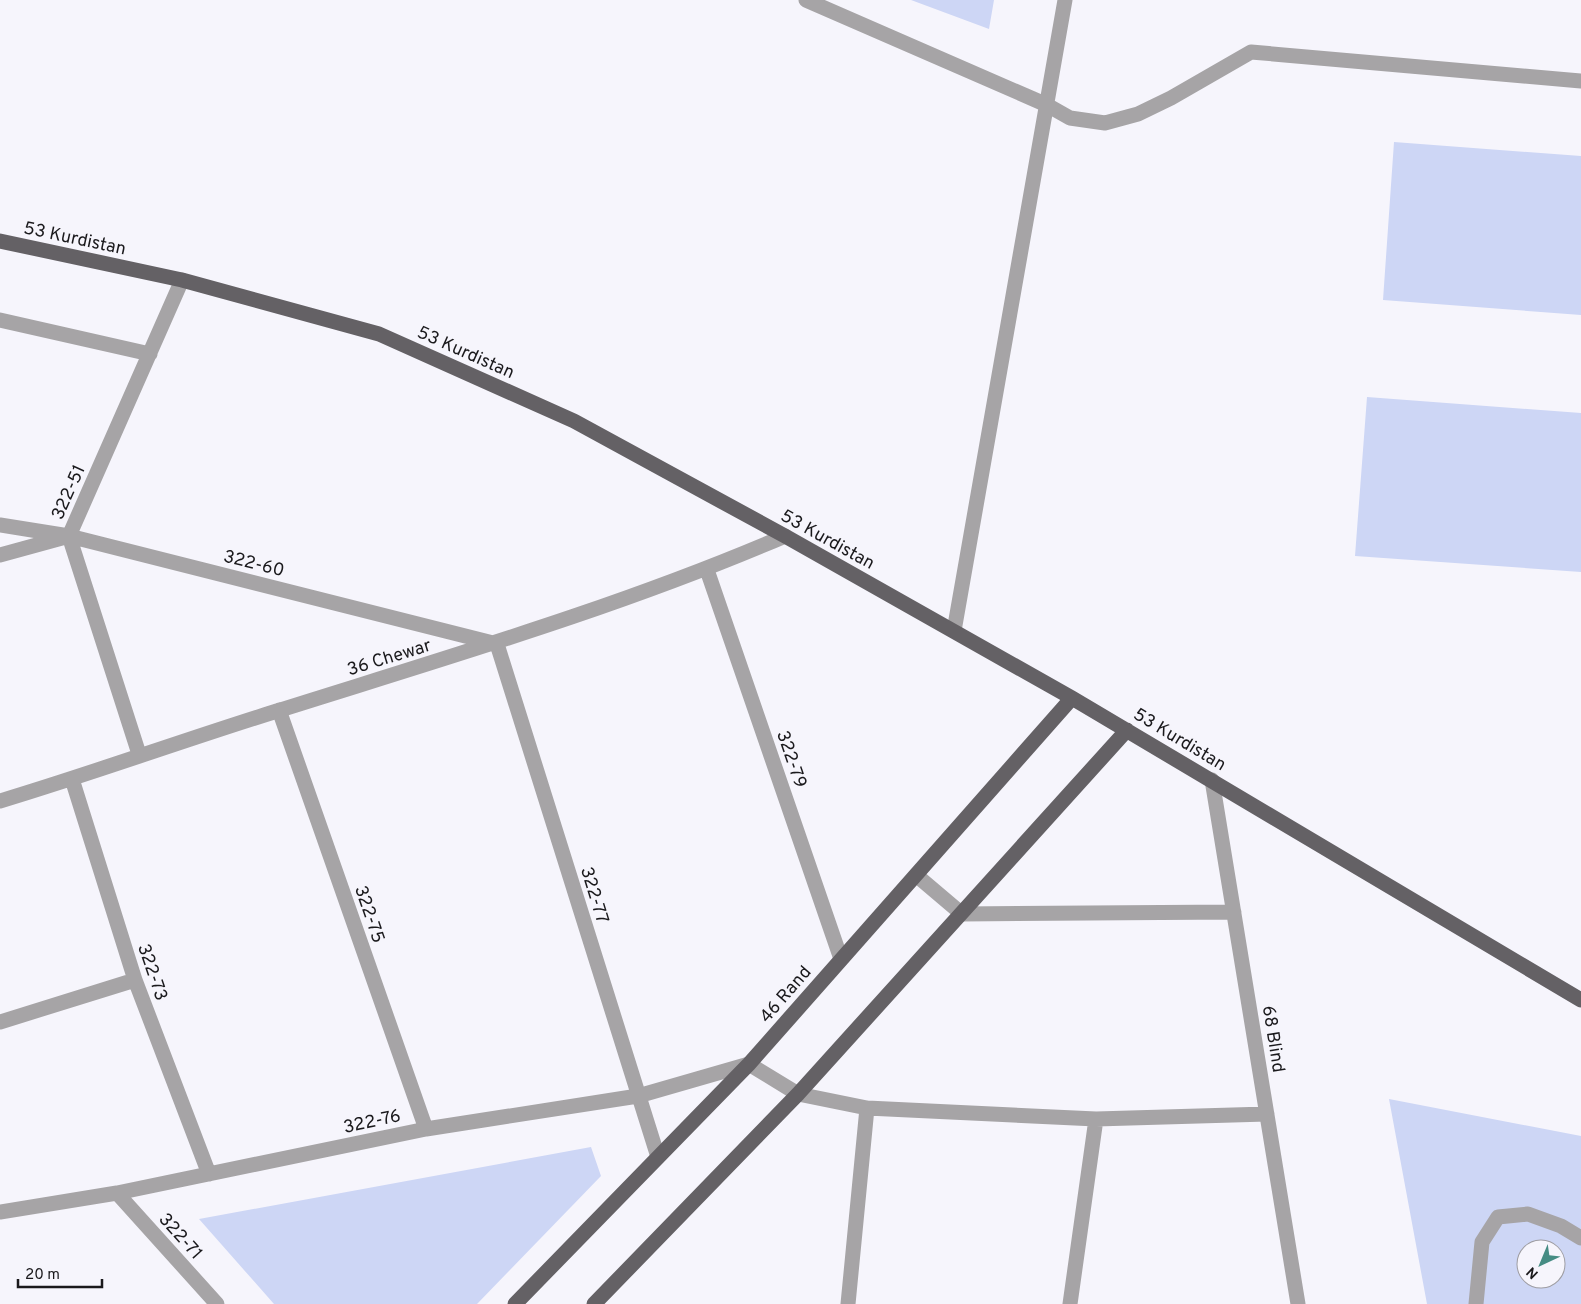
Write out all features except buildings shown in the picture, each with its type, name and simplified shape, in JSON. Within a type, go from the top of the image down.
[{"type":"main road","name":"53 Kurdistan","points":[[0,241],[182,280],[380,334],[574,421],[785,536],[1072,698],[1581,1000]]},
{"type":"main road","name":"46 Rand","points":[[515,1304],[749,1064],[1072,698]]},
{"type":"main road","points":[[594,1304],[798,1094],[1127,730]]},
{"type":"street","points":[[806,0],[1046,105],[1070,118],[1104,123],[1138,114],[1251,52],[1581,81]]},
{"type":"street","points":[[954,631],[1066,0]]},
{"type":"street","name":"322-51","points":[[139,754],[69,536],[182,280]]},
{"type":"street","points":[[0,320],[150,354]]},
{"type":"street","name":"322-60","points":[[0,525],[69,536],[497,644]]},
{"type":"street","points":[[0,555],[69,536]]},
{"type":"street","name":"36 Chewar","points":[[0,801],[72,779],[139,754],[497,644],[707,570],[785,536]]},
{"type":"street","name":"322-79","points":[[707,570],[841,960]]},
{"type":"street","name":"322-77","points":[[497,644],[658,1157]]},
{"type":"street","name":"322-75","points":[[279,710],[426,1129]]},
{"type":"street","name":"322-73","points":[[72,779],[135,980],[210,1174]]},
{"type":"street","name":"68 Blind","points":[[1212,780],[1298,1304]]},
{"type":"street","points":[[916,875],[962,914],[1234,912]]},
{"type":"street","points":[[0,1022],[135,980]]},
{"type":"street","points":[[749,1064],[798,1094],[867,1108],[1096,1119],[1267,1114]]},
{"type":"street","name":"322-76","points":[[0,1212],[117,1193],[426,1129],[638,1096],[749,1064]]},
{"type":"street","points":[[848,1304],[867,1108]]},
{"type":"street","points":[[1070,1304],[1096,1119]]},
{"type":"street","name":"322-71","points":[[117,1193],[217,1304]]},
{"type":"street","points":[[1476,1304],[1482,1242],[1498,1217],[1528,1214],[1561,1226],[1581,1238]]}]
